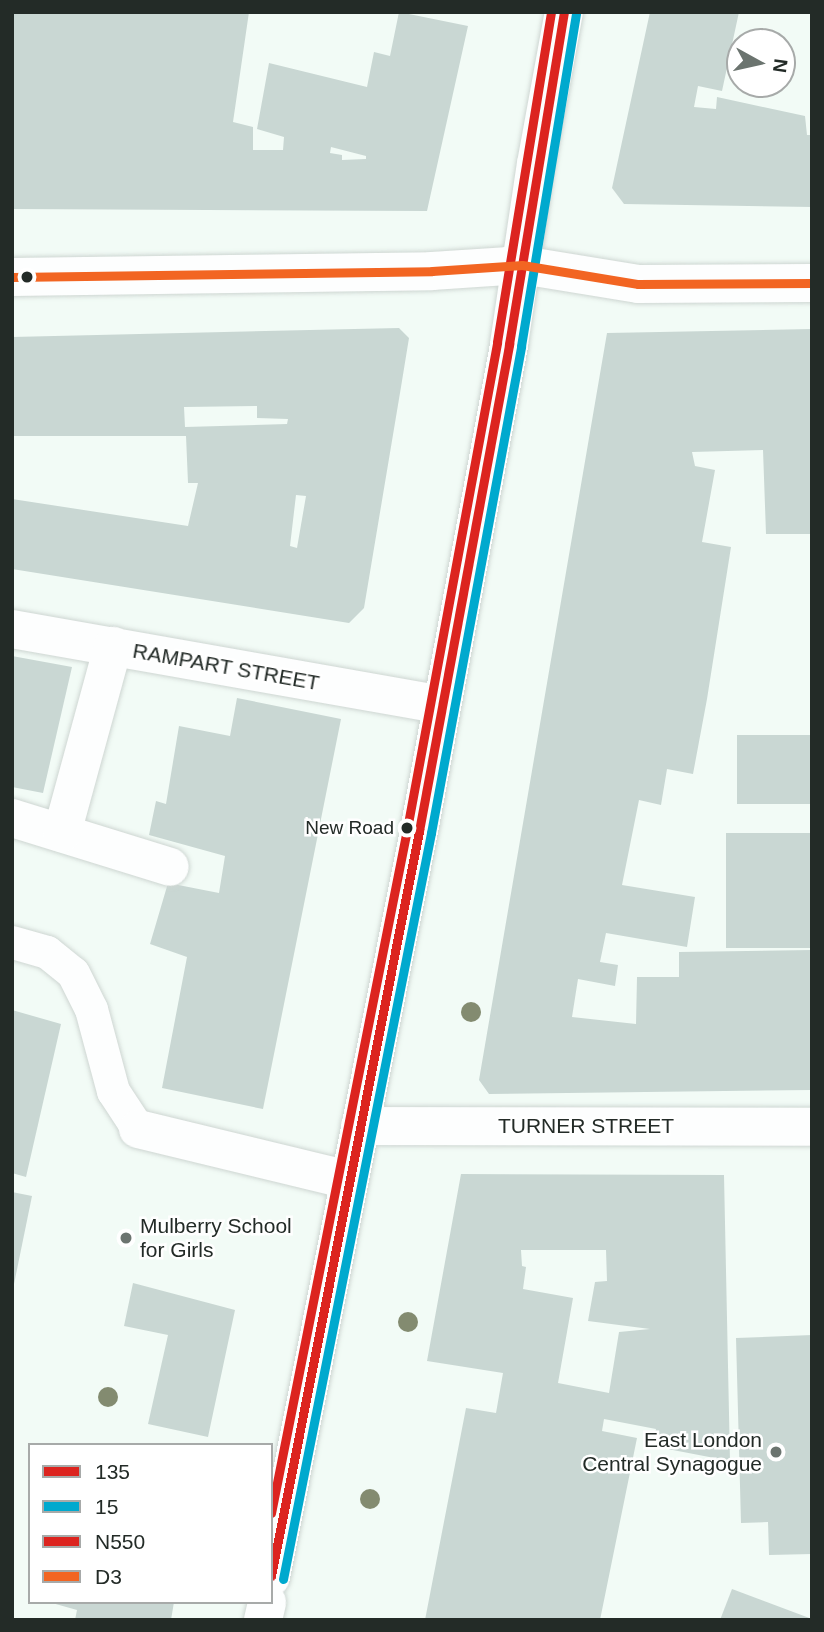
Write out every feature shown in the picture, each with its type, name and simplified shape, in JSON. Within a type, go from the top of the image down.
[{"type":"main road","points":[[273,1556],[279,1494],[360,1126],[522,265],[557,14]]},
{"type":"main road","points":[[12,276],[432,271],[522,265],[638,284],[812,283]]},
{"type":"main road","name":"RAMPART STREET","points":[[12,629],[439,704]]},
{"type":"main road","points":[[62,833],[113,646]]},
{"type":"main road","points":[[12,818],[170,867]]},
{"type":"main road","name":"TURNER STREET","points":[[360,1126],[812,1127]]},
{"type":"main road","points":[[138,1129],[349,1180]]},
{"type":"lane","points":[[12,942],[47,952],[73,973],[90,1009],[113,1091],[138,1129]]},
{"type":"building","points":[[12,12],[249,12],[233,122],[253,127],[253,150],[283,150],[284,137],[257,129],[269,63],[367,87],[374,52],[390,56],[399,12],[468,26],[427,211],[12,209]],"holes":[[[331,147],[366,156],[366,159],[342,160],[342,155],[330,153]]]},
{"type":"building","points":[[650,12],[739,12],[736,28],[726,28],[726,72],[722,91],[698,86],[694,107],[716,109],[717,97],[805,116],[807,135],[812,135],[812,207],[624,204],[612,188]]},
{"type":"building","points":[[399,328],[409,338],[364,608],[349,623],[12,569],[12,499],[188,526],[198,483],[188,483],[186,436],[12,436],[12,337]],"holes":[[[257,406],[257,418],[288,419],[287,424],[185,427],[184,407]],[[296,495],[306,496],[297,548],[290,546]]]},
{"type":"building","points":[[812,329],[812,534],[766,534],[763,450],[692,452],[695,466],[715,470],[702,542],[731,547],[707,699],[693,774],[667,769],[661,805],[639,800],[622,885],[695,897],[687,947],[606,933],[600,962],[618,965],[615,986],[578,979],[572,1017],[636,1024],[637,977],[679,977],[679,952],[812,950],[812,1090],[489,1094],[479,1080],[607,333]]},
{"type":"building","points":[[12,656],[72,667],[43,793],[12,787]]},
{"type":"building","points":[[237,698],[341,719],[263,1109],[162,1088],[187,957],[150,944],[168,883],[219,893],[225,856],[149,835],[156,801],[166,804],[179,726],[230,736]]},
{"type":"building","points":[[737,735],[812,735],[812,804],[737,804]]},
{"type":"building","points":[[726,833],[812,833],[812,948],[726,948]]},
{"type":"building","points":[[12,1010],[61,1024],[26,1177],[12,1173]]},
{"type":"building","points":[[461,1174],[724,1175],[730,1461],[652,1446],[656,1429],[604,1419],[602,1431],[637,1438],[600,1620],[425,1620],[466,1408],[496,1413],[503,1373],[427,1361]],"holes":[[[521,1250],[606,1250],[607,1281],[595,1282],[588,1321],[650,1329],[619,1332],[609,1393],[558,1383],[573,1298],[523,1289],[526,1267],[522,1266]]]},
{"type":"building","points":[[12,1192],[32,1196],[13,1289],[12,1289]]},
{"type":"building","points":[[133,1283],[235,1310],[208,1437],[148,1424],[168,1335],[124,1326]]},
{"type":"building","name":"East London Central Synagogue","points":[[812,1335],[812,1554],[769,1555],[768,1522],[741,1523],[736,1338]]},
{"type":"building","points":[[732,1589],[812,1619],[812,1620],[720,1620]]},
{"type":"building","points":[[56,1604],[174,1604],[171,1620],[75,1620],[77,1610]]},
{"type":"transit line","name":"N550","points":[[273,1503],[407,829],[497,342],[551,12]]},
{"type":"transit line","name":"135","points":[[273,1566],[419,831],[509,344],[564,12]]},
{"type":"transit line","name":"15","points":[[283,1579],[431,833],[521,346],[576,14]]},
{"type":"transit line","name":"D3","points":[[12,277],[432,271],[522,265],[638,284],[812,283]]},
{"type":"place","name":"New Road","points":[[407,828]]},
{"type":"place","name":"Mulberry School for Girls","points":[[126,1238]]},
{"type":"place","name":"East London Central Synagogue","points":[[776,1452]]}]
